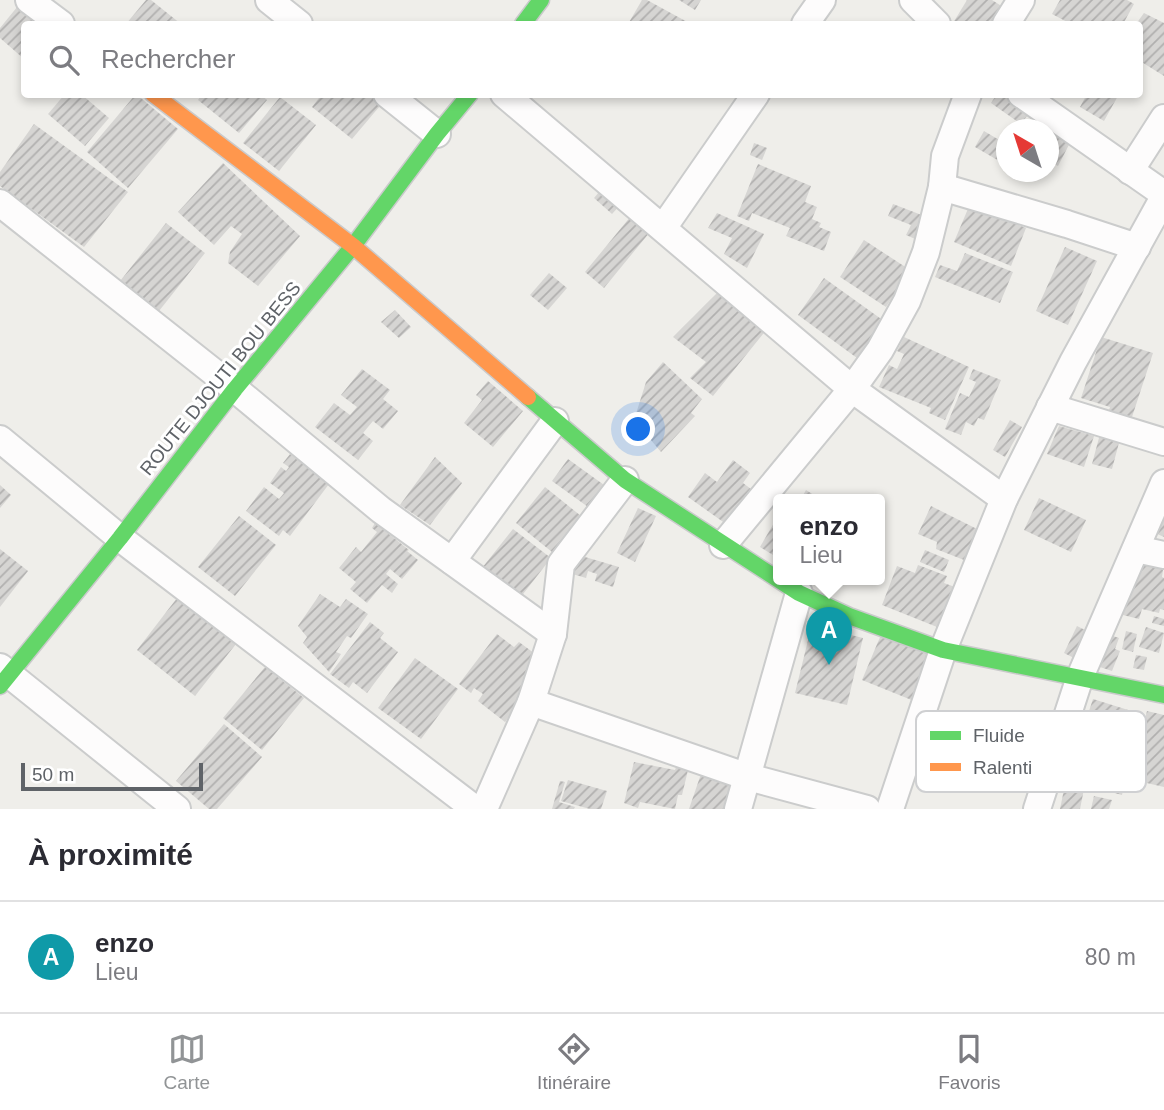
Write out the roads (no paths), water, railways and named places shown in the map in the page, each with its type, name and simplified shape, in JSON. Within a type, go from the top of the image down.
[{"type":"street","points":[[29,0],[57,21]]},
{"type":"street","points":[[269,0],[295,21]]},
{"type":"street","points":[[807,21],[822,0]]},
{"type":"street","points":[[913,0],[934,21]]},
{"type":"street","points":[[1008,21],[1021,0]]},
{"type":"street","points":[[158,98],[353,246],[625,480],[773,577]]},
{"type":"street","points":[[392,98],[437,134]]},
{"type":"street","name":"ROUTE DJOUTI BOU BESS","points":[[3,676],[120,538],[234,389],[353,246],[467,98]]},
{"type":"street","points":[[509,98],[852,389],[1003,499]]},
{"type":"street","points":[[663,228],[753,98]]},
{"type":"street","points":[[723,545],[852,389],[880,350],[907,301],[926,253],[942,187],[945,156],[967,98]]},
{"type":"street","points":[[923,711],[943,650],[1003,499],[1100,311],[1164,195],[1027,98]]},
{"type":"street","points":[[1130,170],[1164,118]]},
{"type":"street","points":[[942,187],[1137,247]]},
{"type":"street","points":[[0,203],[381,510],[553,634]]},
{"type":"street","points":[[1050,407],[1164,442]]},
{"type":"street","points":[[452,561],[555,421]]},
{"type":"street","points":[[0,439],[120,538],[475,809]]},
{"type":"street","points":[[484,809],[531,702],[553,634],[561,564],[625,480]]},
{"type":"street","points":[[1069,711],[1080,677],[1164,483]]},
{"type":"street","points":[[1136,549],[1164,555]]},
{"type":"street","points":[[786,585],[849,616],[943,650],[1164,695]]},
{"type":"street","points":[[738,809],[799,593]]},
{"type":"street","points":[[3,676],[177,809]]},
{"type":"street","points":[[531,702],[748,777],[867,809]]},
{"type":"street","points":[[890,809],[916,731]]},
{"type":"street","points":[[1037,809],[1043,792]]},
{"type":"place","name":"enzo","points":[[829,665]]}]
